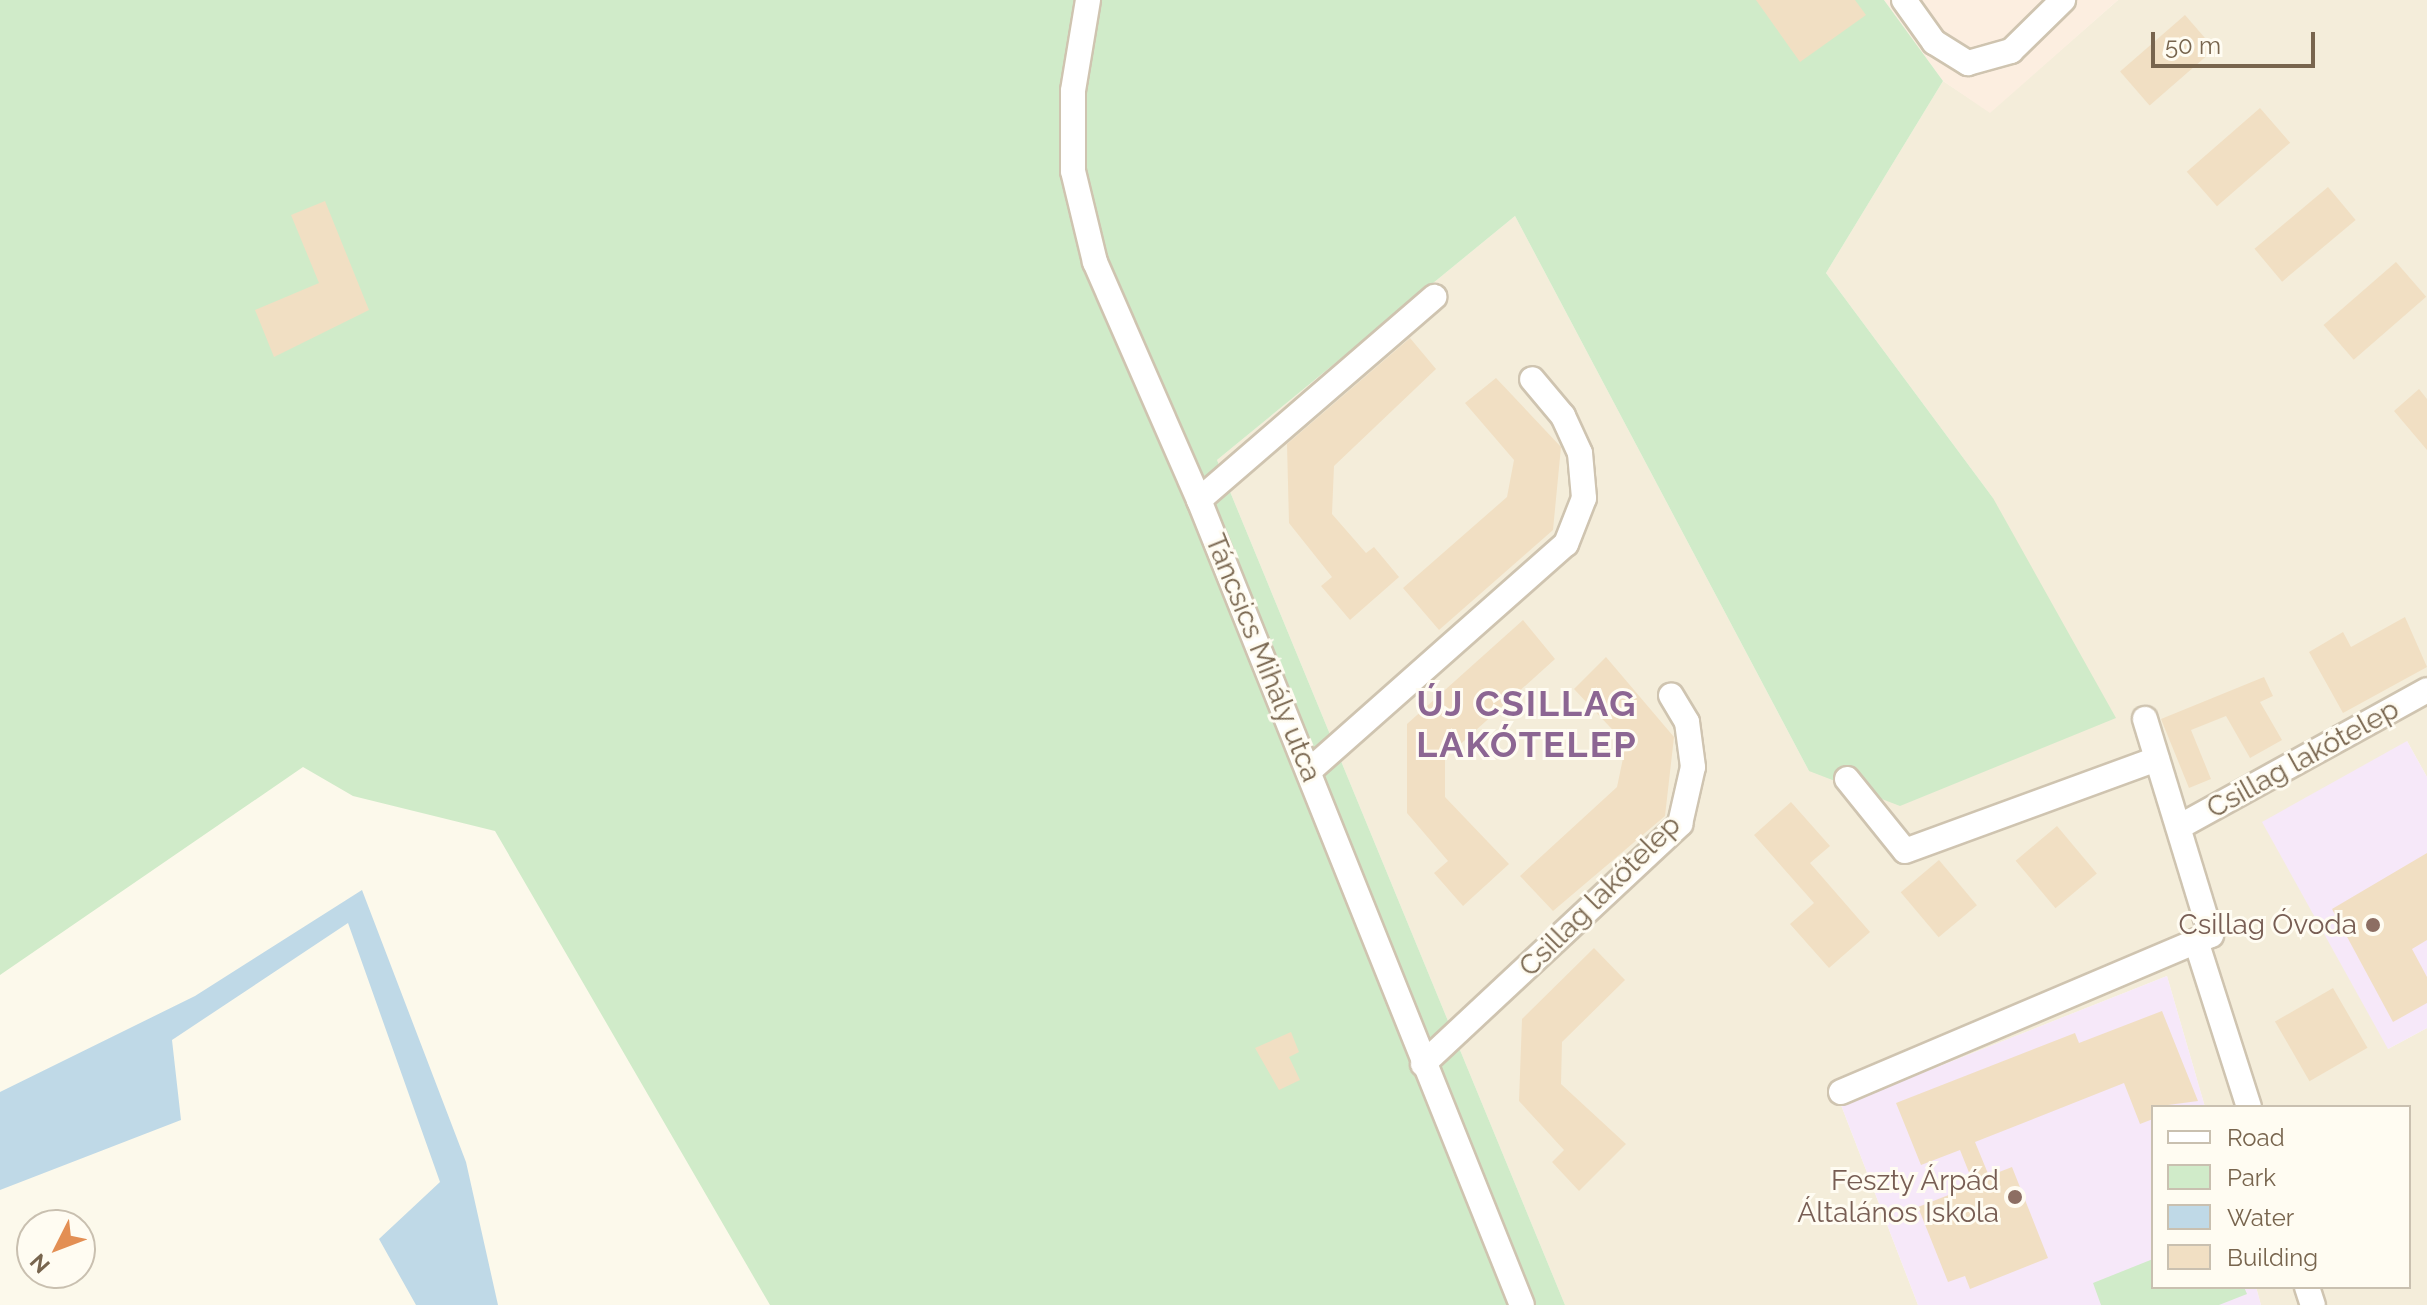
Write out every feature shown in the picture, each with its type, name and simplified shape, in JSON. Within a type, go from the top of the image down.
[{"type":"street","name":"Táncsics Mihály utca","points":[[1088,0],[1073,91],[1079,208],[1095,262],[1199,500],[1522,1305]]},
{"type":"street","points":[[1904,0],[1944,50],[1981,63],[2011,51],[2063,0]]},
{"type":"street","points":[[1199,500],[1434,297]]},
{"type":"street","points":[[1309,771],[1566,544],[1584,498],[1580,453],[1563,416],[1532,379]]},
{"type":"street","name":"Csillag lakótelep","points":[[2179,827],[2427,690]]},
{"type":"street","name":"Csillag lakótelep","points":[[1423,1064],[1680,824],[1693,767],[1687,722],[1671,695]]},
{"type":"street","name":"Csillag lakótelep","points":[[2145,719],[2211,935],[2196,941]]},
{"type":"street","points":[[1847,779],[1905,851],[2157,759]]},
{"type":"street","points":[[1841,1092],[2196,941],[2248,1105]]},
{"type":"shaded area","points":[[1884,0],[2118,0],[1990,113],[1943,81]]},
{"type":"shaded area","points":[[2118,0],[2427,0],[2427,777],[2407,741],[2388,1049],[2427,1028],[2427,1305],[2261,1305],[2257,1289],[2411,1289],[2411,1105],[2204,1105],[2167,976],[1841,1105],[1918,1305],[1565,1305],[1217,460],[1515,216],[1809,771],[1993,498],[1826,273],[1943,81],[1990,112]]},
{"type":"shaded area","name":"Csillag Óvoda","points":[[2407,741],[2427,777],[2427,1028],[2388,1049],[2262,822]]},
{"type":"shaded area","name":"Feszty Árpád Általános Iskola","points":[[2167,976],[2204,1105],[2151,1105],[2151,1289],[2257,1289],[2261,1305],[1918,1305],[1841,1105]]},
{"type":"green space","points":[[0,0],[1884,0],[1943,81],[1826,273],[1993,498],[2116,718],[1900,806],[1809,771],[1515,216],[1217,460],[1565,1305],[770,1305],[495,831],[353,796],[303,767],[0,975]]},
{"type":"green space","points":[[2151,1260],[2151,1289],[2245,1289],[2247,1294],[2219,1305],[2101,1305],[2093,1283]]},
{"type":"water","points":[[362,890],[466,1162],[498,1305],[416,1305],[379,1239],[440,1182],[348,923],[172,1040],[181,1120],[0,1190],[0,1092],[195,996]]},
{"type":"building","points":[[1756,0],[1855,0],[1866,15],[1800,62]]},
{"type":"building","points":[[2185,15],[2215,49],[2150,105],[2120,71]]},
{"type":"building","points":[[2260,108],[2290,143],[2217,206],[2187,172]]},
{"type":"building","points":[[2328,187],[2356,220],[2282,282],[2254,249]]},
{"type":"building","points":[[325,201],[369,310],[274,357],[255,310],[319,283],[291,215]]},
{"type":"building","points":[[2396,262],[2426,297],[2354,360],[2324,325]]},
{"type":"building","points":[[1410,338],[1436,369],[1334,466],[1332,514],[1366,553],[1374,547],[1399,577],[1350,620],[1321,586],[1332,577],[1289,523],[1287,444]]},
{"type":"building","points":[[1496,378],[1561,447],[1553,530],[1439,630],[1403,588],[1507,497],[1514,460],[1465,403]]},
{"type":"building","points":[[2419,389],[2427,399],[2427,450],[2394,411]]},
{"type":"building","points":[[2405,617],[2427,667],[2343,713],[2309,652],[2343,632],[2351,647]]},
{"type":"building","points":[[1523,620],[1555,659],[1445,758],[1445,797],[1509,864],[1463,906],[1434,873],[1448,861],[1407,813],[1407,724]]},
{"type":"building","points":[[1606,657],[1674,737],[1665,816],[1553,911],[1520,876],[1617,787],[1626,744],[1574,689]]},
{"type":"building","points":[[2264,677],[2273,696],[2260,702],[2282,740],[2250,758],[2226,716],[2191,730],[2211,779],[2189,788],[2161,719]]},
{"type":"building","points":[[1791,802],[1830,846],[1810,863],[1870,932],[1829,968],[1790,924],[1814,903],[1754,835]]},
{"type":"building","points":[[2057,826],[2097,873],[2055,908],[2016,861]]},
{"type":"building","points":[[2427,853],[2427,940],[2412,949],[2427,977],[2427,1003],[2393,1022],[2332,909]]},
{"type":"building","points":[[1939,860],[1977,905],[1939,937],[1901,892]]},
{"type":"building","points":[[1594,948],[1625,980],[1562,1042],[1561,1084],[1626,1144],[1579,1191],[1552,1162],[1564,1150],[1519,1101],[1522,1019]]},
{"type":"building","points":[[2333,988],[2368,1048],[2309,1081],[2275,1022]]},
{"type":"building","points":[[2162,1011],[2198,1101],[2151,1105],[2151,1120],[2140,1124],[2124,1083],[1975,1142],[1989,1176],[2012,1167],[2048,1258],[1970,1289],[1965,1276],[1948,1282],[1918,1207],[1974,1185],[1960,1150],[1921,1165],[1896,1103],[2075,1033],[2079,1043]]},
{"type":"building","points":[[1291,1032],[1299,1052],[1289,1057],[1300,1080],[1279,1090],[1255,1048]]},
{"type":"place","name":"Csillag Óvoda","points":[[2373,925]]},
{"type":"place","name":"Feszty Árpád Általános Iskola","points":[[2015,1197]]},
{"type":"district","name":"ÚJ CSILLAG LAKÓTELEP","points":[[1527,724]]}]
